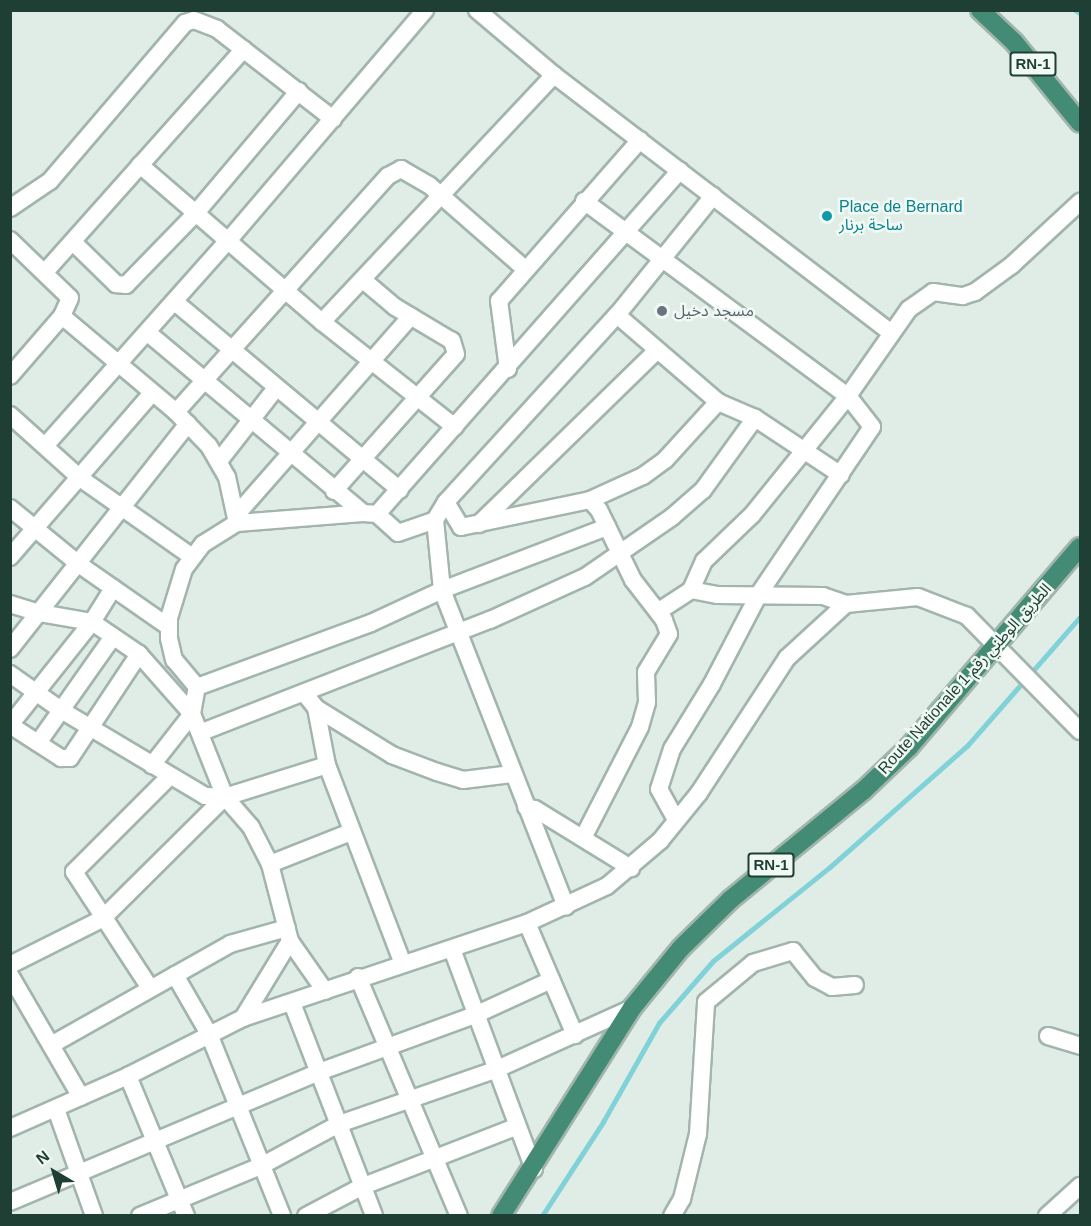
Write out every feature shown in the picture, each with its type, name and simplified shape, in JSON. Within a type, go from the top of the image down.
[{"type":"highway","name":"RN-1","points":[[980,10],[1014,42],[1080,123]]},
{"type":"highway","name":"Route Nationale الطريق الوطني رقم 1","points":[[501,1215],[534,1169],[632,1008],[705,922],[864,790],[909,747],[1001,652],[1080,547]]},
{"type":"street","points":[[45,446],[148,333],[425,10]]},
{"type":"street","points":[[477,10],[554,75],[892,333]]},
{"type":"street","points":[[10,208],[34,194],[78,152],[185,23],[202,22],[244,49],[333,119]]},
{"type":"street","points":[[46,272],[244,49]]},
{"type":"street","points":[[322,322],[554,75]]},
{"type":"street","points":[[74,243],[123,287],[195,214],[299,92]]},
{"type":"street","points":[[508,369],[500,301],[584,201],[640,140]]},
{"type":"street","points":[[140,165],[322,322],[455,427]]},
{"type":"street","points":[[238,518],[370,514],[400,490],[680,170]]},
{"type":"street","points":[[10,649],[80,565],[122,508],[205,382],[284,289],[394,172],[409,171],[525,269]]},
{"type":"street","points":[[566,907],[512,774],[460,631],[442,590],[435,520],[446,502],[617,315],[713,196]]},
{"type":"street","points":[[584,201],[625,234],[662,258],[848,396],[872,427],[759,594],[712,684],[672,750],[659,789],[676,820]]},
{"type":"street","points":[[659,611],[691,590],[704,561],[752,515],[848,396],[909,309],[933,292],[963,296],[988,284],[1080,202]]},
{"type":"street","points":[[10,240],[46,272],[70,298],[62,316],[10,376]]},
{"type":"street","points":[[334,491],[456,354],[456,348],[428,324],[411,316],[363,280]]},
{"type":"street","points":[[175,302],[317,424],[400,490]]},
{"type":"street","points":[[617,315],[656,351],[718,402],[755,418],[841,475]]},
{"type":"street","points":[[62,316],[182,418],[219,460],[238,518]]},
{"type":"street","points":[[197,687],[174,660],[169,627],[175,594],[191,556],[219,531],[238,518],[370,360],[411,316]]},
{"type":"street","points":[[148,333],[334,491],[398,532],[435,520]]},
{"type":"street","points":[[478,525],[656,351]]},
{"type":"street","points":[[219,460],[276,388]]},
{"type":"street","points":[[10,557],[152,393]]},
{"type":"street","points":[[446,502],[458,527],[478,525],[590,500],[643,476],[665,460],[718,402]]},
{"type":"street","points":[[10,415],[80,478],[191,556]]},
{"type":"street","points":[[202,732],[562,589],[619,554],[703,490],[755,418]]},
{"type":"street","points":[[583,838],[640,727],[647,702],[646,672],[669,634],[659,611],[633,580],[607,527],[590,500]]},
{"type":"street","points":[[10,508],[80,565],[169,627]]},
{"type":"street","points":[[197,687],[371,623],[442,590],[607,527]]},
{"type":"street","points":[[113,588],[92,622],[10,725],[66,760],[139,654]]},
{"type":"street","points":[[691,590],[717,595],[823,596],[846,604],[918,597],[967,616],[1080,731]]},
{"type":"street","points":[[10,604],[39,613],[92,622],[112,638],[139,654],[192,714],[202,732],[225,797],[251,828],[270,864],[288,934],[325,991]]},
{"type":"street","points":[[10,1128],[129,1076],[243,1018],[292,1003],[358,977],[452,949],[527,923],[566,907],[631,868],[704,786],[787,658],[846,604]]},
{"type":"street","points":[[38,743],[112,638]]},
{"type":"street","points":[[10,674],[61,710],[169,777],[205,796],[225,797],[327,765]]},
{"type":"street","points":[[152,765],[192,714],[197,687]]},
{"type":"street","points":[[304,693],[316,708],[384,750],[436,772],[463,780],[512,774]]},
{"type":"street","points":[[316,708],[327,765],[403,964]]},
{"type":"street","points":[[150,988],[102,919],[74,872],[169,777]]},
{"type":"street","points":[[10,965],[102,919],[225,797]]},
{"type":"street","points":[[526,807],[535,809],[631,868]]},
{"type":"street","points":[[270,864],[351,832]]},
{"type":"street","points":[[527,923],[575,1035]]},
{"type":"street","points":[[51,1045],[230,944],[288,934]]},
{"type":"street","points":[[243,1018],[288,934]]},
{"type":"street","points":[[452,949],[516,1127],[534,1169]]},
{"type":"street","points":[[672,1215],[682,1199],[698,1134],[706,1002],[753,963],[793,951],[815,978],[832,987],[855,986]]},
{"type":"street","points":[[10,975],[81,1097]]},
{"type":"street","points":[[175,975],[209,1034],[241,1107],[261,1166],[282,1215]]},
{"type":"street","points":[[358,977],[459,1215]]},
{"type":"street","points":[[10,1202],[387,1044],[475,1015],[552,980]]},
{"type":"street","points":[[292,1003],[361,1187],[374,1215]]},
{"type":"street","points":[[140,1215],[183,1208],[339,1124],[495,1070],[632,1008]]},
{"type":"street","points":[[1048,1036],[1080,1046]]},
{"type":"street","points":[[129,1076],[158,1140],[183,1208]]},
{"type":"street","points":[[56,1109],[94,1215]]},
{"type":"street","points":[[306,1215],[361,1187],[516,1127]]},
{"type":"street","points":[[1047,1215],[1080,1186]]},
{"type":"waterway","points":[[1075,10],[1080,13]]},
{"type":"waterway","points":[[542,1216],[603,1122],[659,1023],[713,961],[830,867],[967,746],[1080,617]]},
{"type":"place","name":"Place de Bernard ساحة برنار","points":[[827,216]]},
{"type":"place","name":"مسجد دخيل","points":[[662,311]]}]
